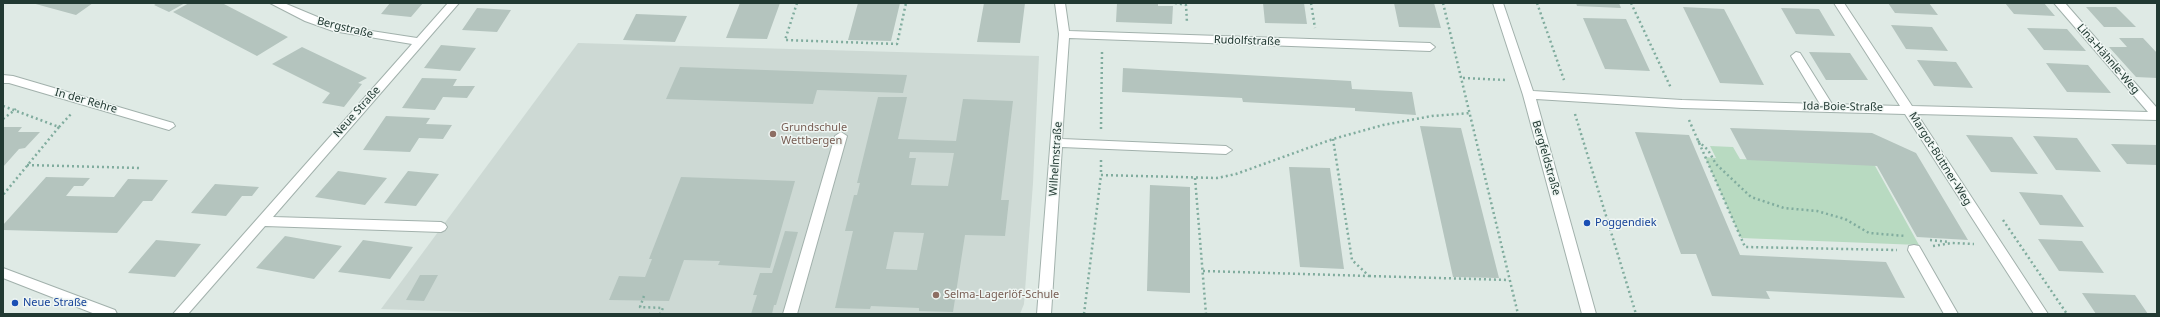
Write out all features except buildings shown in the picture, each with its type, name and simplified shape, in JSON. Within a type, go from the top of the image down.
[{"type":"street","name":"Bergstraße","points":[[275,3],[309,19],[337,29],[420,42]]},
{"type":"street","name":"Neue Straße","points":[[180,314],[454,3]]},
{"type":"street","name":"Wilhelmstraße","points":[[1044,314],[1064,34],[1060,3]]},
{"type":"street","name":"Bergfeldstraße","points":[[1498,3],[1529,95],[1590,314]]},
{"type":"street","name":"Margot-Büttner-Weg","points":[[1840,3],[2041,314]]},
{"type":"street","name":"Lina-Hähnle-Weg","points":[[2059,3],[2157,116]]},
{"type":"street","name":"Rudolfstraße","points":[[1064,34],[1430,47]]},
{"type":"street","points":[[1796,56],[1828,107]]},
{"type":"street","name":"In der Rehre","points":[[3,79],[9,79],[169,126]]},
{"type":"street","name":"Ida-Boie-Straße","points":[[1529,95],[1682,104],[1908,108],[2157,116]]},
{"type":"street","points":[[790,314],[841,136]]},
{"type":"street","points":[[1057,143],[1226,150]]},
{"type":"street","points":[[261,221],[441,227]]},
{"type":"street","points":[[1914,250],[1951,314]]},
{"type":"street","points":[[3,273],[110,314]]},
{"type":"path","points":[[797,3],[785,40],[897,44],[906,3]]},
{"type":"path","points":[[1174,3],[1186,5],[1188,39]]},
{"type":"path","points":[[1311,3],[1317,43]]},
{"type":"path","points":[[1444,3],[1518,314]]},
{"type":"path","points":[[1536,3],[1570,98],[1636,314]]},
{"type":"path","points":[[1631,3],[1671,88],[1682,104],[1745,247],[1914,250],[1952,243]]},
{"type":"path","points":[[1462,78],[1524,81]]},
{"type":"path","points":[[3,106],[16,109],[59,127],[3,195]]},
{"type":"path","points":[[3,119],[16,109]]},
{"type":"path","points":[[1217,178],[1236,174],[1333,139],[1383,125],[1425,117],[1471,113]]},
{"type":"path","points":[[1333,139],[1352,260],[1369,276]]},
{"type":"path","points":[[1697,140],[1708,150],[1716,164],[1751,197],[1784,208],[1817,211],[1845,219],[1869,233],[1906,236]]},
{"type":"path","points":[[27,165],[140,168]]},
{"type":"path","points":[[1084,314],[1100,175]]},
{"type":"path","points":[[1195,178],[1206,314]]},
{"type":"path","points":[[1929,240],[1952,243],[2020,245]]},
{"type":"path","points":[[1203,271],[1509,280]]},
{"type":"path","points":[[644,296],[640,307],[663,308],[660,314]]},
{"type":"shaded area","name":"Grundschule Wettbergen","points":[[578,43],[1039,56],[1033,183],[1024,304],[1020,314],[529,314],[381,309]]},
{"type":"green space","points":[[1710,146],[1733,147],[1740,159],[1874,164],[1919,245],[1741,238],[1705,157],[1716,158]]},
{"type":"place","name":"Grundschule Wettbergen","points":[[773,134]]},
{"type":"place","name":"Poggendiek","points":[[1587,223]]},
{"type":"place","name":"Selma-Lagerlöf-Schule","points":[[936,295]]},
{"type":"place","name":"Neue Straße","points":[[15,303]]}]
